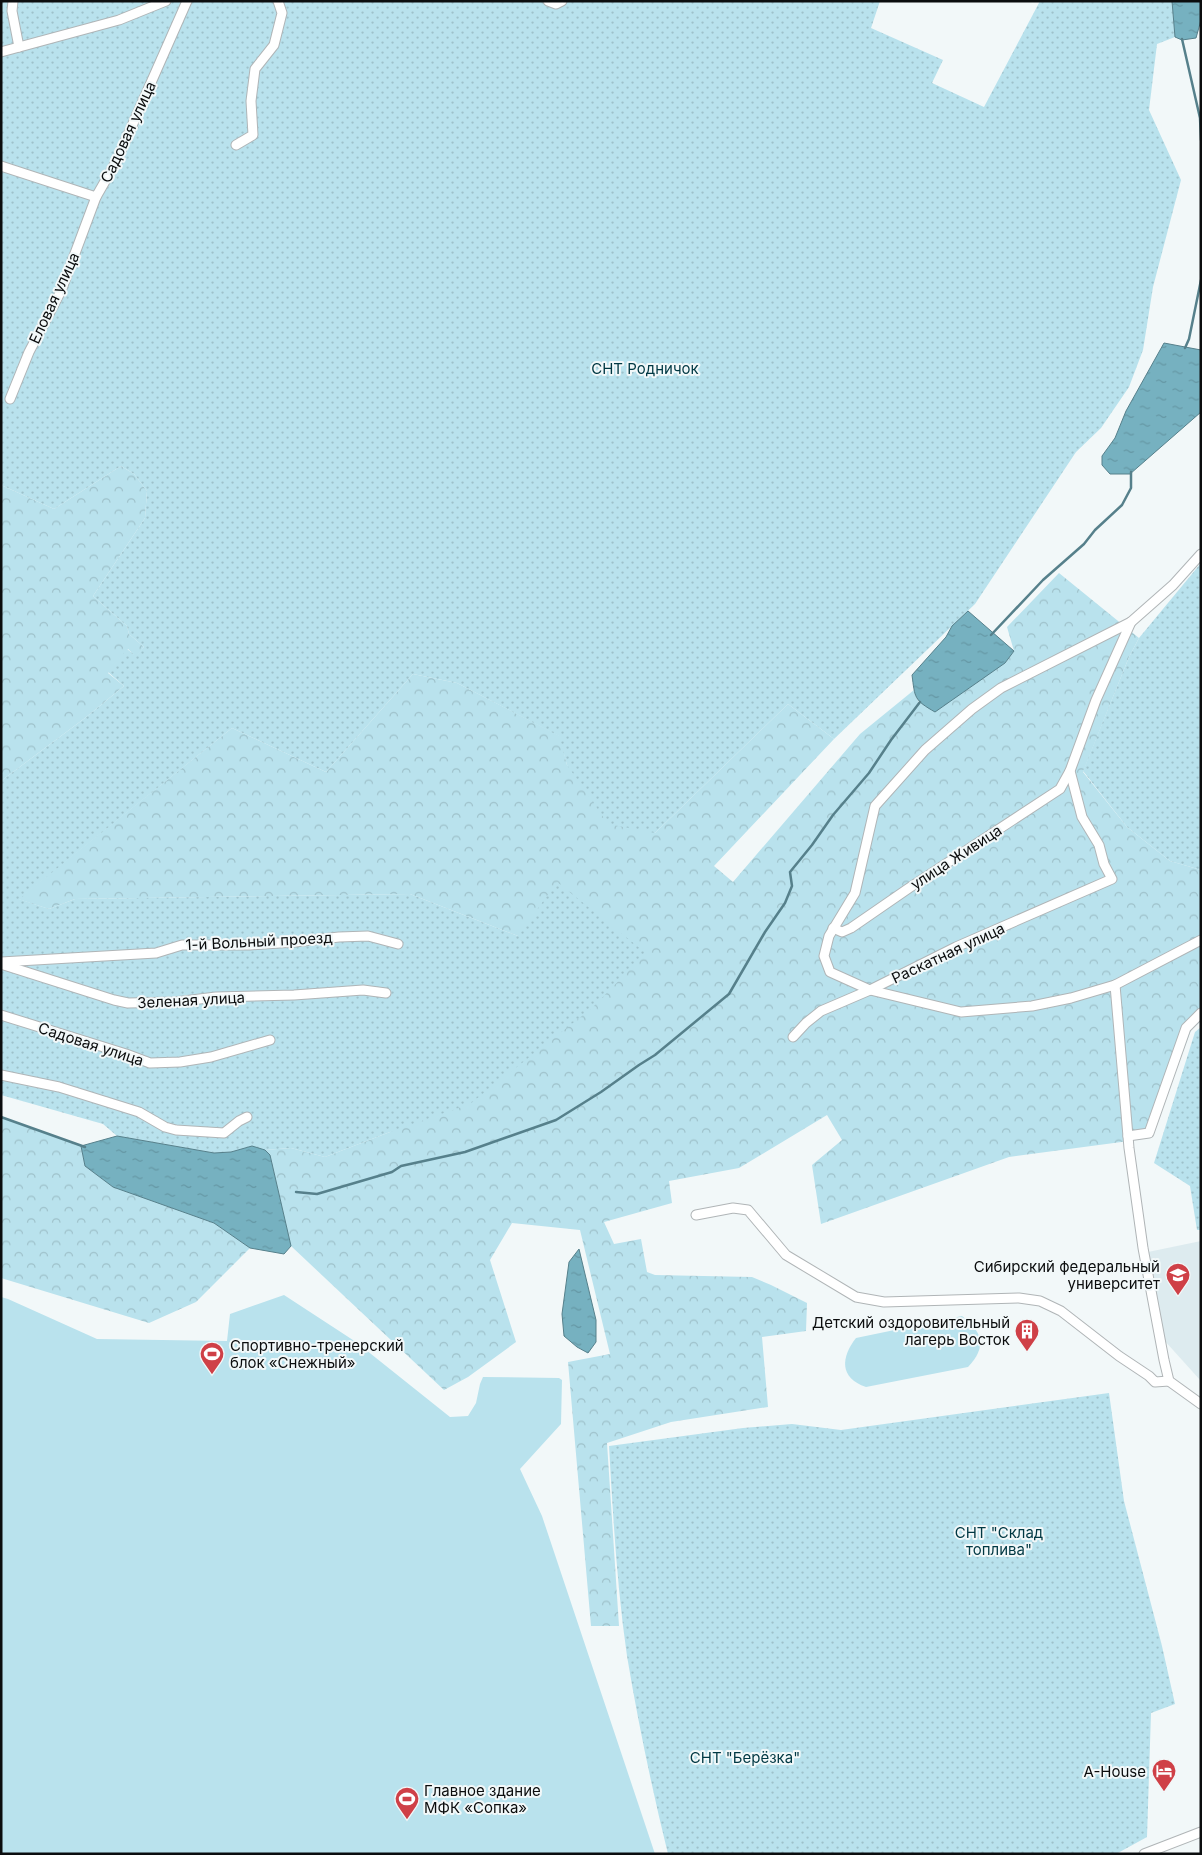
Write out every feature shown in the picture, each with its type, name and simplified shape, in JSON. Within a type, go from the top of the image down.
[{"type":"street","points":[[13,1],[12,11],[20,47]]},
{"type":"street","points":[[1,52],[119,20],[166,1]]},
{"type":"street","name":"Садовая улица","points":[[1,166],[96,197],[116,162],[187,1]]},
{"type":"street","points":[[236,145],[253,135],[251,101],[255,69],[274,45],[282,13],[278,1]]},
{"type":"street","points":[[548,1],[556,4],[562,1]]},
{"type":"street","name":"Еловая улица","points":[[10,399],[29,352],[61,291],[96,197]]},
{"type":"street","points":[[1201,554],[1173,585],[1132,622],[1001,688],[972,709],[925,750],[875,806],[855,893],[829,936],[824,956],[830,972],[870,990],[961,1012],[1032,1006],[1071,998],[1115,985],[1201,940]]},
{"type":"street","name":"улица Живица","points":[[833,928],[842,932],[851,928],[1060,790],[1070,771],[1096,700],[1132,622]]},
{"type":"street","name":"Раскатная улица","points":[[793,1037],[821,1011],[870,990],[956,947],[1112,880],[1104,864],[1099,845],[1082,817],[1070,771]]},
{"type":"street","name":"1-й Вольный проезд","points":[[1,963],[156,953],[182,945],[250,945],[295,942],[339,936],[368,936],[398,944]]},
{"type":"street","name":"Зеленая улица","points":[[1,963],[128,1003],[175,1002],[216,997],[294,995],[363,990],[386,992]]},
{"type":"street","points":[[1115,985],[1128,1136],[1143,1248],[1164,1360],[1170,1381],[1201,1404]]},
{"type":"street","points":[[1128,1136],[1149,1133],[1186,1028],[1201,1013]]},
{"type":"street","name":"Садовая улица","points":[[1,1015],[150,1063],[180,1062],[211,1057],[270,1040]]},
{"type":"street","points":[[1,1075],[59,1087],[139,1112],[165,1127],[176,1130],[224,1133],[239,1121],[247,1118]]},
{"type":"street","points":[[696,1215],[733,1208],[748,1210],[786,1255],[856,1296],[884,1302],[1019,1298],[1040,1301],[1061,1311],[1155,1382],[1170,1381]]},
{"type":"street","points":[[1144,1854],[1201,1832]]},
{"type":"shaded area","name":"Сибирский федеральный университет","points":[[1201,1241],[1201,1381],[1164,1340],[1148,1252]]},
{"type":"green space","name":"СНТ Родничок","points":[[1,1],[880,1],[871,28],[943,60],[932,83],[984,107],[1040,1],[1172,1],[1175,37],[1157,44],[1149,110],[1181,180],[1153,287],[1143,350],[1129,387],[1101,428],[1076,452],[975,604],[834,739],[788,704],[655,833],[608,824],[567,765],[559,736],[457,683],[413,674],[326,772],[232,728],[19,899],[49,909],[75,899],[410,894],[518,936],[557,882],[646,953],[592,1008],[470,1104],[325,1157],[291,1148],[265,1150],[252,1146],[231,1152],[214,1153],[117,1136],[103,1124],[1,1095],[1,781],[124,686],[108,672],[127,649],[136,656],[144,647],[129,634],[127,626],[93,596],[145,518],[147,491],[134,474],[121,466],[54,509],[1,485]]},
{"type":"green space","points":[[121,466],[134,474],[147,491],[145,518],[93,596],[127,626],[129,634],[144,647],[136,657],[128,649],[108,673],[124,686],[1,781],[1,485],[54,509]]},
{"type":"green space","points":[[1201,563],[1201,870],[1170,861],[1127,827],[1083,771],[1129,657],[1139,638]]},
{"type":"green space","points":[[1059,573],[1139,638],[1129,657],[1083,772],[1127,827],[1170,861],[1201,870],[1201,1021],[1191,1030],[1152,1135],[1129,1141],[1009,1157],[821,1224],[812,1165],[842,1140],[827,1115],[739,1168],[669,1181],[672,1203],[604,1222],[614,1244],[641,1239],[647,1272],[655,1275],[752,1277],[807,1303],[806,1331],[762,1337],[768,1407],[671,1422],[607,1443],[619,1626],[591,1626],[568,1362],[610,1354],[580,1230],[512,1223],[490,1260],[516,1342],[468,1377],[444,1390],[291,1246],[270,1155],[265,1150],[291,1148],[325,1157],[390,1132],[518,936],[410,894],[75,899],[49,909],[18,899],[232,728],[326,772],[413,674],[457,683],[560,736],[567,765],[655,833],[788,704],[834,739],[714,866],[733,882],[860,734],[914,690],[919,703],[1005,663],[1014,651],[1007,627]]},
{"type":"green space","points":[[1201,1027],[1201,1230],[1197,1230],[1190,1186],[1154,1163],[1195,1032]]},
{"type":"green space","points":[[1,1117],[81,1146],[85,1166],[113,1187],[214,1223],[250,1248],[196,1302],[149,1323],[1,1278]]},
{"type":"green space","points":[[284,1295],[356,1342],[450,1417],[468,1416],[476,1403],[483,1377],[559,1378],[562,1380],[561,1424],[520,1469],[542,1516],[655,1854],[1,1854],[1,1297],[97,1339],[227,1341],[230,1314]]},
{"type":"green space","points":[[962,1316],[974,1328],[980,1340],[978,1353],[968,1367],[866,1387],[857,1383],[847,1373],[845,1359],[856,1338]]},
{"type":"green space","points":[[1109,1393],[1124,1501],[1162,1646],[1175,1704],[1151,1713],[1147,1837],[1116,1854],[668,1854],[656,1805],[627,1656],[618,1578],[609,1446],[743,1428],[792,1424],[841,1430]]},
{"type":"water","points":[[1172,1],[1201,1],[1201,20],[1196,38],[1182,40],[1175,37]]},
{"type":"water","points":[[1164,343],[1201,350],[1201,412],[1130,474],[1110,474],[1102,465],[1102,456],[1115,438],[1126,411]]},
{"type":"water","points":[[968,611],[1014,651],[1005,663],[935,712],[917,698],[912,675],[946,637],[952,626]]},
{"type":"water","points":[[117,1136],[214,1153],[231,1152],[252,1146],[265,1150],[270,1155],[291,1246],[284,1254],[250,1248],[214,1223],[113,1187],[85,1166],[81,1146]]},
{"type":"water","points":[[579,1249],[596,1320],[596,1342],[588,1353],[564,1336],[562,1314],[569,1262]]},
{"type":"waterway","points":[[1182,39],[1200,118],[1201,140]]},
{"type":"waterway","points":[[1185,348],[1189,339],[1201,280]]},
{"type":"waterway","points":[[991,635],[1043,580],[1084,544],[1095,530],[1122,505],[1131,488],[1131,472]]},
{"type":"waterway","points":[[296,1192],[317,1194],[392,1172],[401,1166],[465,1152],[556,1120],[655,1055],[729,994],[765,932],[785,903],[792,886],[790,872],[833,815],[869,773],[920,702]]},
{"type":"waterway","points":[[1,1117],[85,1147]]},
{"type":"place","name":"Сибирский федеральный университет","points":[[1178,1296]]},
{"type":"place","name":"Детский оздоровительный лагерь Восток","points":[[1027,1352]]},
{"type":"place","name":"Спортивно-тренерский блок «Снежный»","points":[[212,1375]]},
{"type":"place","name":"A-House","points":[[1164,1792]]},
{"type":"place","name":"Главное здание МФК «Сопка»","points":[[407,1820]]},
{"type":"park label","name":"СНТ \"Склад топлива\"","points":[[999,1540]]},
{"type":"park label","name":"СНТ \"Берёзка\"","points":[[745,1757]]}]
